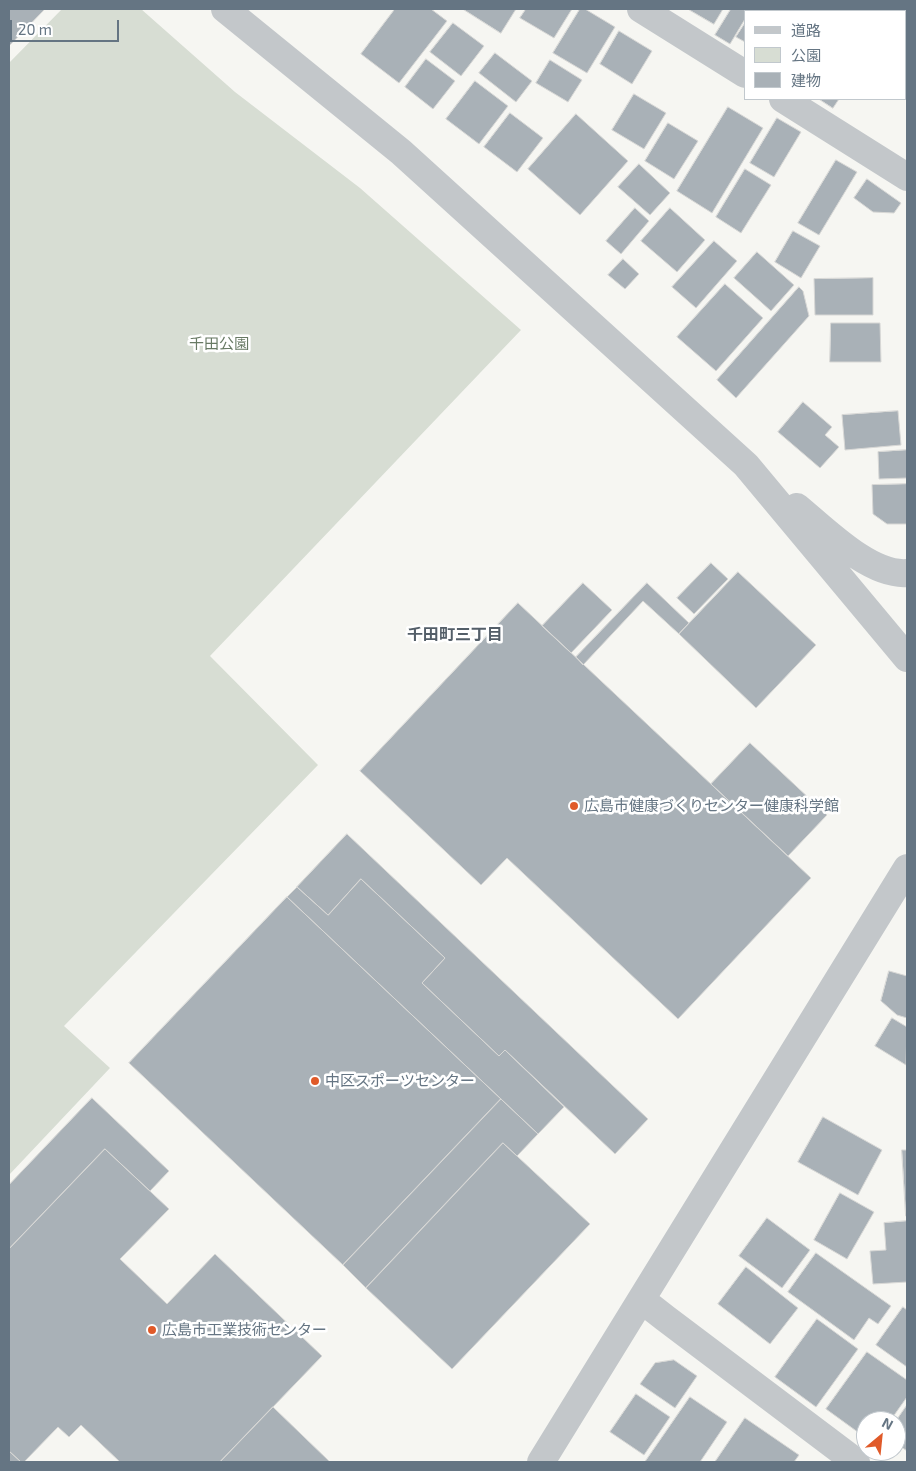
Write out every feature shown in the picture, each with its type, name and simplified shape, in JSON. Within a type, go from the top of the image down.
[{"type":"street","points":[[225,9],[401,152],[749,469],[865,562],[899,574],[907,573]]},
{"type":"street","points":[[640,9],[744,73]]},
{"type":"street","points":[[785,100],[907,177]]},
{"type":"street","points":[[749,469],[907,658]]},
{"type":"street","points":[[541,1462],[907,868]]},
{"type":"street","points":[[642,1300],[856,1462]]},
{"type":"green space","name":"千田公園","points":[[62,9],[141,9],[235,92],[360,188],[521,330],[210,656],[318,765],[64,1026],[110,1068],[9,1175],[9,63]]},
{"type":"building","points":[[9,9],[45,9],[9,46]]},
{"type":"building","points":[[395,9],[431,9],[447,21],[399,83],[361,54]]},
{"type":"building","points":[[463,9],[516,9],[501,33]]},
{"type":"building","points":[[526,9],[572,9],[554,38],[520,18]]},
{"type":"building","points":[[580,9],[585,9],[615,27],[587,73],[553,53]]},
{"type":"building","points":[[688,9],[723,9],[714,24]]},
{"type":"building","points":[[731,9],[751,9],[744,10],[744,21],[730,44],[715,35]]},
{"type":"building","points":[[818,9],[820,10],[784,10]]},
{"type":"building","points":[[907,9],[907,13],[906,10],[834,10]]},
{"type":"building","points":[[906,15],[907,15],[906,62]]},
{"type":"building","points":[[453,23],[484,46],[461,76],[430,52]]},
{"type":"building","points":[[744,25],[744,41],[736,37]]},
{"type":"building","points":[[619,31],[652,51],[632,84],[600,64]]},
{"type":"building","points":[[495,53],[532,81],[516,102],[479,73]]},
{"type":"building","points":[[426,59],[455,81],[433,109],[405,87]]},
{"type":"building","points":[[550,60],[582,80],[568,102],[536,83]]},
{"type":"building","points":[[475,81],[508,106],[479,144],[446,119]]},
{"type":"building","points":[[634,94],[666,113],[644,149],[612,130]]},
{"type":"building","points":[[821,100],[838,100],[833,108]]},
{"type":"building","points":[[728,107],[763,128],[712,213],[677,191]]},
{"type":"building","points":[[510,113],[543,138],[517,172],[484,147]]},
{"type":"building","points":[[576,114],[628,161],[580,215],[528,169]]},
{"type":"building","points":[[777,118],[801,132],[774,177],[750,163]]},
{"type":"building","points":[[668,123],[698,141],[674,179],[645,161]]},
{"type":"building","points":[[836,160],[857,172],[819,235],[798,223]]},
{"type":"building","points":[[639,164],[670,193],[650,215],[618,187]]},
{"type":"building","points":[[745,169],[771,185],[741,233],[716,217]]},
{"type":"building","points":[[867,179],[901,203],[894,213],[873,212],[854,198]]},
{"type":"building","points":[[635,208],[649,221],[621,254],[606,241]]},
{"type":"building","points":[[670,208],[705,240],[677,272],[641,241]]},
{"type":"building","points":[[793,231],[820,246],[801,278],[775,262]]},
{"type":"building","points":[[714,241],[737,261],[696,308],[672,287]]},
{"type":"building","points":[[757,252],[794,285],[771,311],[734,278]]},
{"type":"building","points":[[623,259],[639,274],[625,289],[608,275]]},
{"type":"building","points":[[873,278],[873,315],[815,315],[814,279]]},
{"type":"building","points":[[725,284],[763,318],[716,371],[677,337]]},
{"type":"building","points":[[799,287],[803,291],[809,316],[736,398],[717,380]]},
{"type":"building","points":[[831,323],[880,323],[881,362],[830,362]]},
{"type":"building","points":[[803,402],[832,427],[825,435],[839,447],[820,468],[778,432]]},
{"type":"building","points":[[898,411],[901,445],[845,450],[842,415]]},
{"type":"building","points":[[907,450],[907,478],[879,479],[878,452]]},
{"type":"building","points":[[907,484],[907,524],[887,524],[873,514],[872,485]]},
{"type":"building","points":[[711,563],[728,579],[694,614],[677,598]]},
{"type":"building","points":[[738,572],[816,645],[756,708],[679,634]]},
{"type":"building","points":[[583,583],[612,610],[571,653],[542,626]]},
{"type":"building","points":[[647,583],[689,623],[679,634],[643,601],[583,665],[576,657]]},
{"type":"building","points":[[518,603],[811,878],[678,1019],[507,858],[481,885],[360,771]]},
{"type":"building","points":[[750,743],[827,815],[788,856],[711,784]]},
{"type":"building","points":[[347,834],[648,1119],[615,1154],[505,1050],[499,1056],[422,983],[445,958],[361,879],[328,915],[297,887]]},
{"type":"building","points":[[361,879],[445,958],[422,983],[499,1056],[505,1050],[564,1107],[538,1134],[287,897],[297,887],[328,915]]},
{"type":"building","name":"中区スポーツセンター","points":[[287,897],[501,1099],[343,1265],[129,1063]]},
{"type":"building","points":[[889,971],[907,976],[907,1018],[897,1015],[881,1001]]},
{"type":"building","points":[[892,1018],[907,1027],[906,1065],[875,1046]]},
{"type":"building","points":[[92,1098],[169,1171],[150,1191],[105,1149],[9,1249],[9,1185]]},
{"type":"building","points":[[501,1099],[538,1134],[517,1156],[503,1143],[366,1288],[343,1265]]},
{"type":"building","points":[[823,1117],[882,1150],[858,1195],[798,1162]]},
{"type":"building","points":[[503,1143],[590,1224],[452,1369],[366,1288]]},
{"type":"building","name":"広島市工業技術センター","points":[[105,1149],[169,1209],[120,1259],[167,1304],[215,1254],[322,1356],[220,1462],[120,1462],[81,1425],[69,1437],[58,1427],[24,1462],[21,1462],[9,1451],[9,1249]]},
{"type":"building","points":[[902,1150],[907,1150],[907,1216],[906,1216]]},
{"type":"building","points":[[840,1193],[874,1212],[847,1259],[814,1240]]},
{"type":"building","points":[[767,1218],[810,1250],[782,1288],[739,1256]]},
{"type":"building","points":[[907,1221],[907,1282],[873,1284],[870,1251],[886,1250],[884,1223]]},
{"type":"building","points":[[816,1253],[891,1306],[878,1324],[869,1318],[854,1340],[788,1292]]},
{"type":"building","points":[[746,1267],[798,1308],[770,1344],[718,1304]]},
{"type":"building","points":[[903,1307],[907,1310],[907,1367],[876,1345]]},
{"type":"building","points":[[817,1319],[858,1349],[816,1407],[775,1377]]},
{"type":"building","points":[[867,1352],[907,1380],[907,1397],[897,1411],[856,1411],[856,1431],[826,1409]]},
{"type":"building","points":[[674,1360],[697,1376],[675,1408],[640,1384],[655,1363]]},
{"type":"building","points":[[636,1394],[670,1417],[644,1455],[610,1432]]},
{"type":"building","points":[[690,1397],[727,1422],[700,1462],[645,1462]]},
{"type":"building","points":[[907,1405],[907,1451],[906,1411],[903,1411]]},
{"type":"building","points":[[273,1407],[330,1462],[220,1462]]},
{"type":"building","points":[[745,1418],[799,1455],[794,1462],[715,1462]]},
{"type":"building","points":[[9,1451],[21,1462],[9,1462]]},
{"type":"place","name":"広島市健康づくりセンター健康科学館","points":[[574,806]]},
{"type":"place","name":"中区スポーツセンター","points":[[315,1081]]},
{"type":"place","name":"広島市工業技術センター","points":[[152,1330]]},
{"type":"district","name":"千田町三丁目","points":[[455,635]]}]
